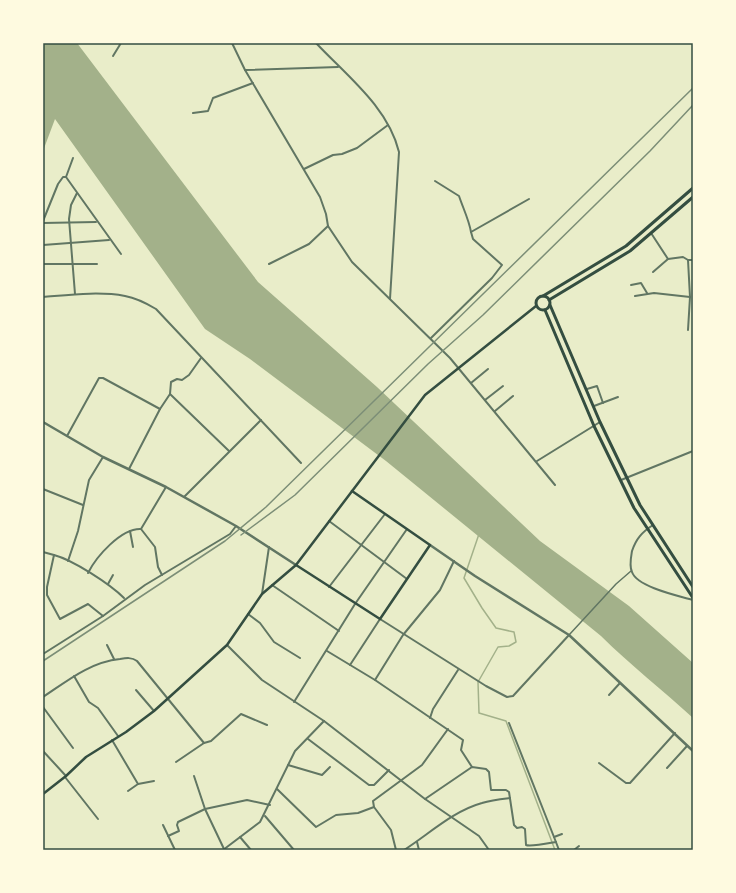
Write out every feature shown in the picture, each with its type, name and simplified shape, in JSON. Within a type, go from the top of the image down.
[{"type":"highway","points":[[545,310],[542,310],[536,306],[537,299],[626,246],[693,188]]},
{"type":"highway","points":[[549,300],[630,251],[692,198]]},
{"type":"highway","points":[[543,296],[549,300],[600,422],[640,505],[693,587]]},
{"type":"highway","points":[[545,310],[550,304]]},
{"type":"highway","points":[[545,310],[594,426],[634,508],[693,599]]},
{"type":"main road","points":[[43,794],[66,777],[86,757],[154,711],[169,699],[228,646],[262,594],[296,565],[414,407],[425,395],[458,366],[536,306]]},
{"type":"main road","points":[[296,565],[380,619],[430,545],[352,491]]},
{"type":"street","points":[[114,56],[121,43]]},
{"type":"street","points":[[232,43],[323,205],[328,226],[352,262],[458,366],[485,400],[537,460],[555,485]]},
{"type":"street","points":[[316,43],[367,95],[388,125],[396,141],[399,152],[390,299]]},
{"type":"street","points":[[246,70],[338,67]]},
{"type":"street","points":[[193,113],[208,111],[213,98],[254,83]]},
{"type":"street","points":[[304,170],[334,155],[342,154],[357,148],[388,125]]},
{"type":"street","points":[[73,158],[66,177],[63,177],[58,184],[43,222],[70,224],[96,222]]},
{"type":"street","points":[[66,177],[96,222],[121,254]]},
{"type":"street","points":[[431,338],[492,278],[502,265],[473,239],[469,222],[462,208],[460,196],[435,182]]},
{"type":"street","points":[[75,294],[72,264],[70,205],[77,193]]},
{"type":"street","points":[[687,194],[692,198]]},
{"type":"street","points":[[471,232],[529,199]]},
{"type":"street","points":[[269,264],[309,244],[328,226]]},
{"type":"street","points":[[651,232],[668,259]]},
{"type":"street","points":[[43,245],[109,240]]},
{"type":"street","points":[[653,272],[668,259],[683,257],[688,260],[693,260]]},
{"type":"street","points":[[688,260],[690,296],[688,330]]},
{"type":"street","points":[[43,264],[97,264]]},
{"type":"street","points":[[631,285],[642,284],[647,293]]},
{"type":"street","points":[[635,296],[647,293],[690,296]]},
{"type":"street","points":[[43,297],[75,294],[124,296],[142,301],[156,309],[301,463]]},
{"type":"street","points":[[129,469],[160,409],[170,394],[170,383],[177,379],[182,380],[186,378],[201,358]]},
{"type":"street","points":[[471,383],[488,369]]},
{"type":"street","points":[[67,437],[99,378],[103,378],[160,409]]},
{"type":"street","points":[[485,400],[503,386]]},
{"type":"street","points":[[587,389],[597,386],[603,403]]},
{"type":"street","points":[[170,394],[229,451]]},
{"type":"street","points":[[495,411],[513,396]]},
{"type":"street","points":[[594,406],[618,397]]},
{"type":"street","points":[[184,497],[261,420]]},
{"type":"street","points":[[43,422],[67,437],[166,487],[236,526],[296,565]]},
{"type":"street","points":[[537,460],[600,422]]},
{"type":"street","points":[[621,480],[693,451]]},
{"type":"street","points":[[68,561],[78,531],[89,480],[103,456]]},
{"type":"street","points":[[141,530],[166,487]]},
{"type":"street","points":[[43,489],[83,505]]},
{"type":"street","points":[[330,587],[385,514]]},
{"type":"street","points":[[329,521],[407,579]]},
{"type":"street","points":[[653,525],[639,535],[634,545],[630,562],[631,571],[637,578],[659,590],[693,599]]},
{"type":"street","points":[[43,654],[103,616],[124,598],[230,534],[236,526]]},
{"type":"street","points":[[294,702],[355,604],[385,563],[407,529]]},
{"type":"street","points":[[88,573],[95,560],[120,536],[130,531],[141,530]]},
{"type":"street","points":[[141,530],[155,547],[158,567],[162,575]]},
{"type":"street","points":[[130,531],[133,547]]},
{"type":"street","points":[[430,545],[475,576],[569,635],[621,682],[693,751]]},
{"type":"street","points":[[262,594],[269,547]]},
{"type":"street","points":[[43,552],[68,561],[108,584],[124,598]]},
{"type":"street","points":[[54,555],[47,587],[47,595],[60,619],[88,604],[103,616]]},
{"type":"street","points":[[376,680],[403,635],[440,590],[454,561]]},
{"type":"street","points":[[350,665],[380,619],[470,677],[507,697],[513,696],[578,624],[616,584],[631,571]]},
{"type":"street","points":[[108,584],[113,575]]},
{"type":"street","points":[[272,585],[339,631]]},
{"type":"street","points":[[248,614],[260,623],[274,642],[300,658]]},
{"type":"street","points":[[107,646],[114,659]]},
{"type":"street","points":[[228,646],[262,680],[324,721],[425,799],[479,836],[489,850]]},
{"type":"street","points":[[326,651],[376,680],[463,740],[461,750],[472,767]]},
{"type":"street","points":[[43,697],[74,676],[96,664],[114,659],[135,659],[204,742]]},
{"type":"street","points":[[430,718],[433,709],[458,669]]},
{"type":"street","points":[[74,676],[89,702],[98,708],[118,736]]},
{"type":"street","points":[[609,695],[621,682]]},
{"type":"street","points":[[136,690],[154,711]]},
{"type":"street","points":[[43,706],[73,748]]},
{"type":"street","points":[[176,762],[204,742],[211,741],[241,714],[267,724]]},
{"type":"street","points":[[194,776],[205,808],[224,849],[260,822],[265,816],[295,751],[324,721]]},
{"type":"street","points":[[508,722],[559,850]]},
{"type":"street","points":[[396,850],[391,830],[372,803],[375,799],[402,781],[422,765],[448,729]]},
{"type":"street","points":[[599,763],[626,783],[630,783],[675,733]]},
{"type":"street","points":[[308,739],[369,785],[374,785],[389,770]]},
{"type":"street","points":[[112,740],[138,784]]},
{"type":"street","points":[[667,768],[687,746]]},
{"type":"street","points":[[43,751],[66,777],[98,819]]},
{"type":"street","points":[[288,765],[322,775],[330,767]]},
{"type":"street","points":[[425,799],[472,767],[488,770],[491,790],[508,790],[514,825],[517,828],[525,829],[526,845],[529,846],[544,842],[556,842]]},
{"type":"street","points":[[128,791],[138,784],[154,781]]},
{"type":"street","points":[[277,790],[316,827],[336,815],[358,813],[374,807]]},
{"type":"street","points":[[404,850],[451,818],[483,802],[510,798]]},
{"type":"street","points":[[168,836],[179,831],[177,825],[178,822],[205,808],[250,800],[270,805]]},
{"type":"street","points":[[265,816],[294,850]]},
{"type":"street","points":[[163,825],[175,850]]},
{"type":"street","points":[[554,837],[562,834]]},
{"type":"street","points":[[240,837],[251,850]]},
{"type":"street","points":[[417,842],[419,850]]},
{"type":"street","points":[[574,850],[579,846]]},
{"type":"shaded area","points":[[43,43],[77,43],[258,282],[377,387],[540,541],[629,606],[693,663],[693,718],[601,636],[386,461],[250,359],[205,329],[55,119],[43,151]]},
{"type":"waterway","points":[[479,534],[464,578],[496,628],[514,632],[516,642],[509,646],[498,647],[478,682],[479,713],[506,721],[555,850]]},
{"type":"railway","points":[[43,661],[225,541],[266,507],[693,88]]},
{"type":"railway","points":[[241,535],[295,495],[428,364],[483,315],[650,151],[693,105]]},
{"type":"railway","points":[[693,418],[693,451]]}]
